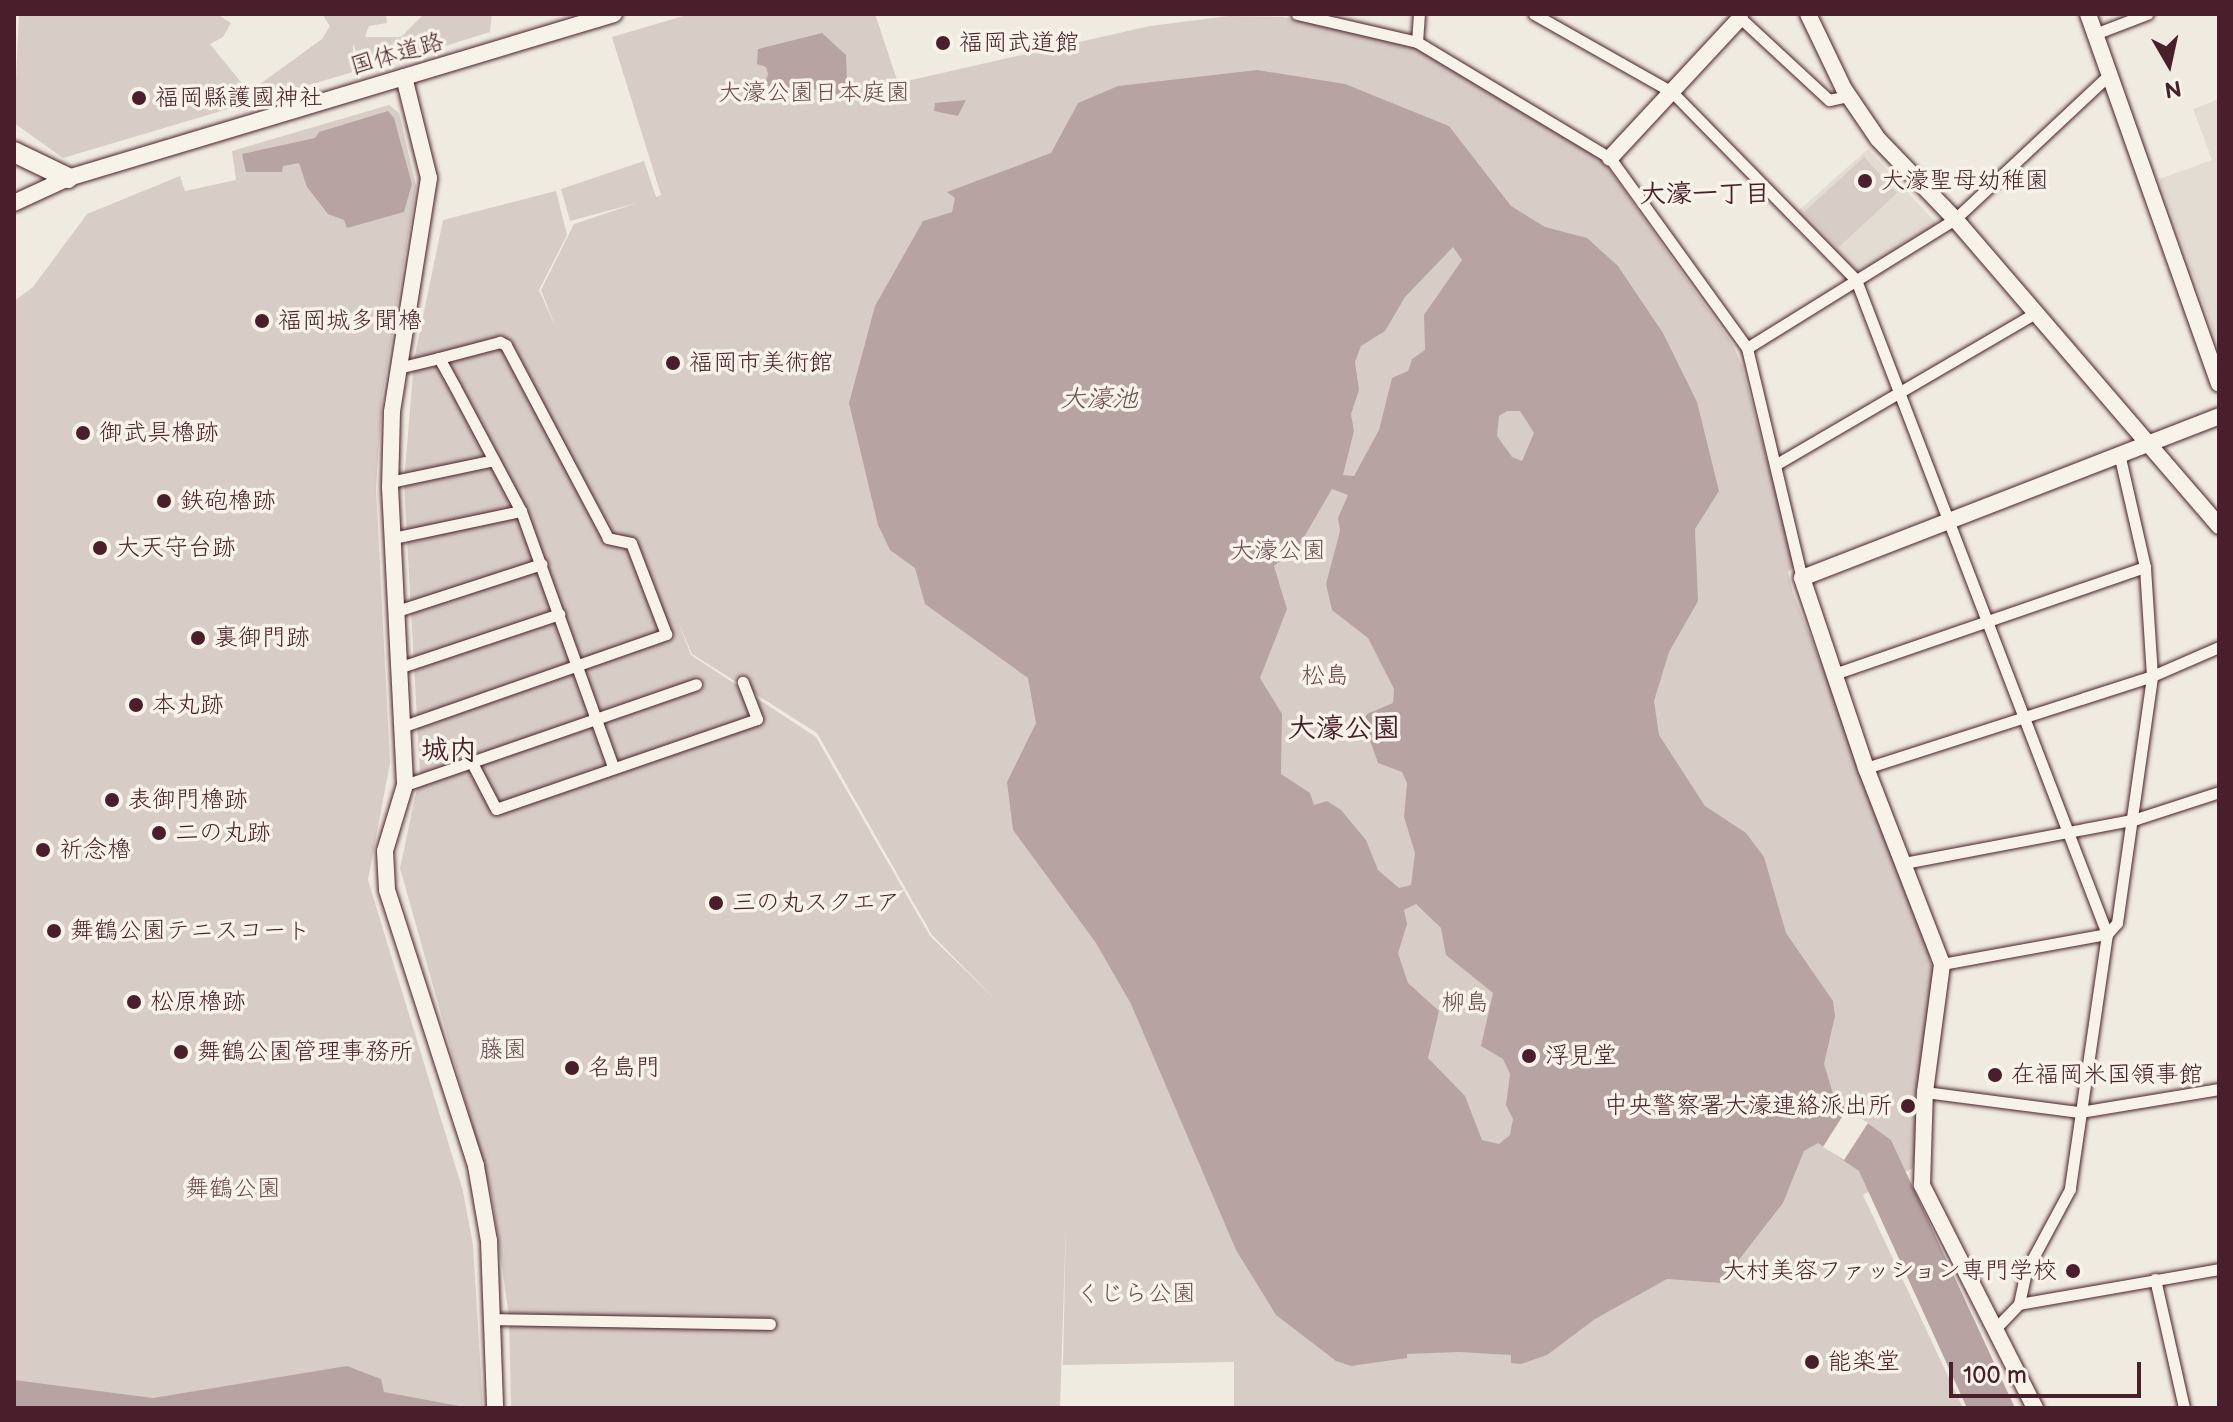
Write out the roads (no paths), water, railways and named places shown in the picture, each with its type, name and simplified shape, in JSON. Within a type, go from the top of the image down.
[{"type":"highway","points":[[14,152],[68,178]]},
{"type":"street","name":"国体道路","points":[[14,203],[68,178],[614,14]]},
{"type":"street","points":[[1297,14],[1417,42],[1610,158],[1747,348],[1802,578],[1866,768],[1942,964],[1925,1092],[1922,1185],[2035,1408]]},
{"type":"street","points":[[1417,42],[1419,14]]},
{"type":"street","points":[[1534,14],[1672,92],[1856,280],[2107,934],[2070,1189],[2026,1271],[2019,1304],[1995,1329]]},
{"type":"street","points":[[1808,14],[1848,96],[1878,139],[1955,219],[2037,312],[2219,526]]},
{"type":"street","points":[[2088,14],[2219,383]]},
{"type":"street","points":[[2095,34],[2147,14]]},
{"type":"street","points":[[1610,158],[1739,15],[1829,100],[1848,96]]},
{"type":"street","points":[[1747,348],[1955,219],[2109,75]]},
{"type":"street","points":[[404,77],[429,178],[398,368],[390,482],[405,785],[385,851],[387,890],[476,1166],[489,1241],[495,1408]]},
{"type":"street","points":[[1775,465],[2037,312]]},
{"type":"street","points":[[398,368],[500,342],[506,345],[608,538],[631,543],[666,634],[404,726]]},
{"type":"street","points":[[439,358],[521,511],[613,767]]},
{"type":"street","points":[[1802,578],[2120,458],[2219,416]]},
{"type":"street","points":[[1942,964],[2107,934],[2117,923],[2136,819],[2152,676],[2145,567],[2120,458]]},
{"type":"street","points":[[390,482],[494,460]]},
{"type":"street","points":[[393,538],[521,511]]},
{"type":"street","points":[[397,611],[542,564]]},
{"type":"street","points":[[1834,674],[2145,567]]},
{"type":"street","points":[[401,667],[559,614]]},
{"type":"street","points":[[1866,768],[2152,676],[2219,647]]},
{"type":"street","points":[[471,761],[496,809],[757,719],[743,682]]},
{"type":"street","points":[[405,785],[696,684]]},
{"type":"street","points":[[1904,863],[2136,819],[2219,792]]},
{"type":"street","points":[[1925,1092],[2080,1112],[2219,1089]]},
{"type":"street","points":[[2019,1304],[2219,1269]]},
{"type":"street","points":[[2155,1279],[2184,1408]]},
{"type":"street","points":[[492,1319],[770,1324]]},
{"type":"water","points":[[822,33],[846,55],[847,82],[856,91],[845,96],[795,85],[778,93],[764,86],[768,74],[766,67],[757,64],[758,49]]},
{"type":"water","name":"大濠池","points":[[1257,70],[1345,84],[1449,126],[1511,206],[1545,227],[1587,238],[1618,266],[1663,333],[1697,402],[1719,491],[1695,529],[1698,601],[1669,652],[1654,701],[1659,735],[1705,806],[1746,833],[1764,857],[1786,933],[1833,1001],[1835,1016],[1824,1064],[1835,1100],[1891,1140],[2015,1408],[1967,1408],[1859,1171],[1818,1143],[1804,1151],[1783,1203],[1721,1283],[1667,1279],[1595,1319],[1547,1355],[1521,1364],[1511,1363],[1511,1355],[1459,1352],[1407,1354],[1407,1358],[1351,1366],[1336,1361],[1276,1315],[1236,1250],[1131,1004],[1096,943],[1013,830],[1007,782],[1036,723],[1028,678],[925,604],[915,568],[890,550],[878,525],[849,403],[875,306],[923,221],[952,212],[955,198],[947,192],[1051,153],[1078,103],[1118,86]],"holes":[[[1453,247],[1462,260],[1424,315],[1425,350],[1412,359],[1408,371],[1392,378],[1379,430],[1354,476],[1343,475],[1354,431],[1351,414],[1359,390],[1355,362],[1361,346],[1385,331],[1405,297]],[[1507,411],[1520,411],[1534,433],[1522,461],[1512,457],[1497,436],[1499,416]],[[1332,489],[1348,495],[1338,518],[1340,531],[1326,584],[1332,610],[1368,638],[1394,689],[1393,703],[1367,714],[1363,721],[1378,763],[1402,772],[1407,783],[1404,817],[1415,853],[1411,885],[1399,888],[1378,870],[1366,840],[1341,810],[1327,801],[1314,805],[1310,793],[1281,774],[1282,714],[1260,678],[1287,609],[1274,566],[1300,544]],[[1416,904],[1441,928],[1446,955],[1493,993],[1481,1046],[1503,1059],[1510,1074],[1506,1105],[1513,1119],[1510,1135],[1499,1144],[1482,1140],[1465,1096],[1428,1058],[1439,1011],[1408,983],[1398,953],[1407,924],[1404,910]]]},
{"type":"water","points":[[966,100],[958,116],[934,111],[935,103]]},
{"type":"water","points":[[388,111],[394,118],[412,184],[404,212],[347,228],[344,220],[328,214],[307,187],[299,163],[283,166],[282,172],[246,172],[242,154],[315,138],[319,132]]},
{"type":"water","points":[[347,1366],[381,1379],[384,1392],[470,1408],[14,1408],[14,1380],[153,1398]]},
{"type":"place","name":"福岡武道館","points":[[943,43]]},
{"type":"place","name":"福岡縣護國神社","points":[[139,98]]},
{"type":"place","name":"大濠聖母幼稚園","points":[[1865,181]]},
{"type":"place","name":"福岡城多聞櫓","points":[[262,321]]},
{"type":"place","name":"福岡市美術館","points":[[673,363]]},
{"type":"place","name":"御武具櫓跡","points":[[83,433]]},
{"type":"place","name":"鉄砲櫓跡","points":[[164,501]]},
{"type":"place","name":"大天守台跡","points":[[100,548]]},
{"type":"place","name":"裏御門跡","points":[[198,638]]},
{"type":"place","name":"本丸跡","points":[[136,705]]},
{"type":"place","name":"表御門櫓跡","points":[[112,800]]},
{"type":"place","name":"二の丸跡","points":[[159,833]]},
{"type":"place","name":"祈念櫓","points":[[43,850]]},
{"type":"place","name":"三の丸スクエア","points":[[716,903]]},
{"type":"place","name":"舞鶴公園テニスコート","points":[[54,931]]},
{"type":"place","name":"松原櫓跡","points":[[134,1002]]},
{"type":"place","name":"舞鶴公園管理事務所","points":[[181,1052]]},
{"type":"place","name":"浮見堂","points":[[1529,1056]]},
{"type":"place","name":"名島門","points":[[572,1068]]},
{"type":"place","name":"在福岡米国領事館","points":[[1995,1075]]},
{"type":"place","name":"中央警察署大濠連絡派出所","points":[[1908,1106]]},
{"type":"place","name":"大村美容ファッション専門学校","points":[[2073,1271]]},
{"type":"place","name":"能楽堂","points":[[1812,1362]]},
{"type":"district","name":"大濠一丁目","points":[[1705,195]]},
{"type":"district","name":"大濠公園","points":[[1344,729]]},
{"type":"district","name":"城内","points":[[449,751]]},
{"type":"park label","name":"大濠公園日本庭園","points":[[814,93]]},
{"type":"park label","name":"松島","points":[[1325,676]]},
{"type":"park label","name":"柳島","points":[[1465,1003]]},
{"type":"park label","name":"藤園","points":[[503,1050]]},
{"type":"park label","name":"舞鶴公園","points":[[233,1189]]},
{"type":"park label","name":"くじら公園","points":[[1136,1294]]}]
